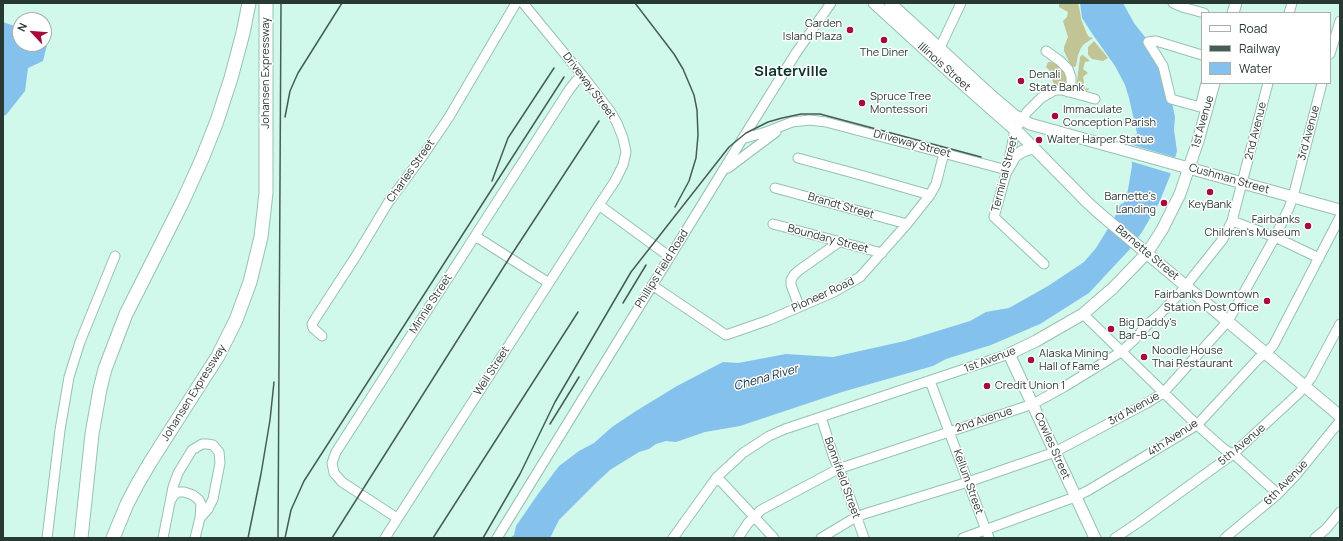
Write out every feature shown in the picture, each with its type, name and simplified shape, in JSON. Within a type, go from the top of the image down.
[{"type":"highway","name":"Johansen Expressway","points":[[81,538],[92,434],[105,369],[126,314],[182,203],[217,121],[233,71],[249,3]]},
{"type":"highway","name":"Johansen Expressway","points":[[113,538],[138,483],[221,350],[236,320],[250,282],[261,237],[266,193],[266,3]]},
{"type":"main road","name":"Illinois Street","points":[[874,3],[1015,130]]},
{"type":"main road","name":"Illinois Street","points":[[890,3],[994,98],[1022,120],[1030,124],[1118,149]]},
{"type":"main road","name":"1st Avenue","points":[[1009,354],[1036,341],[1083,314],[1113,288],[1147,253],[1172,212],[1180,194],[1186,167],[1198,141],[1214,84]]},
{"type":"main road","name":"Barnette Street","points":[[1015,130],[1099,213],[1266,352],[1340,416]]},
{"type":"main road","points":[[1007,170],[1015,156],[1023,150],[1033,148]]},
{"type":"main road","name":"Cushman Street","points":[[1118,149],[1340,210]]},
{"type":"main road","name":"Cowles Street","points":[[1009,354],[1095,538]]},
{"type":"street","name":"Charles Street","points":[[322,336],[313,328],[312,324],[388,203],[449,117],[516,3]]},
{"type":"street","name":"Driveway Street","points":[[523,3],[610,111],[623,138],[626,152],[622,165],[615,181],[599,205]]},
{"type":"street","name":"Phillips Field Road","points":[[497,538],[742,139],[796,53],[831,3]]},
{"type":"street","points":[[935,59],[961,3]]},
{"type":"street","points":[[1173,3],[1201,12]]},
{"type":"street","points":[[1333,49],[1340,21]]},
{"type":"street","points":[[1201,55],[1156,42],[1148,42],[1163,66],[1171,99],[1200,107],[1206,84]]},
{"type":"street","points":[[1046,51],[1068,69],[1071,76],[1071,83],[1068,92]]},
{"type":"street","name":"Minnie Street","points":[[397,518],[342,482],[334,473],[332,463],[336,452],[569,90],[576,81],[583,76]]},
{"type":"street","name":"2nd Avenue","points":[[738,538],[761,510],[838,469],[1033,404],[1121,352],[1186,286],[1218,246],[1232,221],[1268,84]]},
{"type":"street","name":"3rd Avenue","points":[[821,538],[864,514],[968,482],[1055,452],[1163,393],[1228,321],[1275,236],[1293,197],[1322,84]]},
{"type":"street","points":[[1015,130],[1041,98],[1055,90],[1095,99]]},
{"type":"street","name":"Driveway Street","points":[[742,139],[792,122],[810,120],[826,122],[1007,170]]},
{"type":"street","name":"Driveway Street","points":[[720,176],[734,162],[770,135],[792,122]]},
{"type":"street","name":"Terminal Street","points":[[1015,130],[1007,170],[994,217],[1044,264]]},
{"type":"street","name":"Pioneer Road","points":[[652,285],[726,335],[769,320],[834,292],[860,277],[907,224],[930,195],[936,184],[944,153]]},
{"type":"street","points":[[798,158],[930,195]]},
{"type":"street","name":"Brandt Street","points":[[775,188],[907,224]]},
{"type":"street","points":[[599,205],[670,257]]},
{"type":"street","name":"Well Street","points":[[385,538],[599,205]]},
{"type":"street","name":"4th Avenue","points":[[962,538],[987,534],[1075,497],[1198,425],[1253,364],[1273,346],[1340,217]]},
{"type":"street","points":[[1232,221],[1275,236],[1319,258]]},
{"type":"street","name":"Boundary Street","points":[[773,224],[882,253]]},
{"type":"street","points":[[475,236],[549,283]]},
{"type":"street","points":[[799,306],[791,285],[794,275],[839,242]]},
{"type":"street","points":[[46,538],[60,430],[69,377],[80,342],[115,256]]},
{"type":"street","points":[[1083,314],[1163,393],[1224,449],[1237,457],[1278,494]]},
{"type":"street","name":"5th Avenue","points":[[1115,538],[1233,454],[1263,427],[1305,386],[1340,324]]},
{"type":"street","name":"1st Avenue","points":[[673,538],[717,477],[743,453],[769,436],[820,417],[1009,354]]},
{"type":"street","name":"Kellum Street","points":[[930,381],[950,431],[987,534]]},
{"type":"street","name":"Bonnifield Street","points":[[820,417],[864,538]]},
{"type":"street","name":"6th Avenue","points":[[1225,538],[1278,494],[1340,421]]},
{"type":"street","points":[[163,538],[170,502],[178,473],[192,450],[202,444],[213,445],[219,452],[220,463],[211,504],[200,518]]},
{"type":"street","points":[[717,477],[774,538]]},
{"type":"street","points":[[170,502],[173,496],[178,492],[194,495],[199,500],[201,504],[200,518],[195,538]]},
{"type":"street","points":[[1315,538],[1326,529],[1340,512]]},
{"type":"green space","points":[[1059,3],[1078,3],[1081,19],[1087,34],[1089,37],[1093,38],[1081,48],[1076,66],[1074,67],[1071,66],[1064,51],[1068,37],[1063,21],[1067,17],[1068,12],[1059,7]]},
{"type":"green space","points":[[1094,41],[1108,58],[1103,61],[1092,59],[1088,55],[1088,47]]},
{"type":"green space","points":[[1082,55],[1090,61],[1085,62],[1083,69],[1088,73],[1083,77],[1085,89],[1089,88],[1085,92],[1076,89],[1080,57]]},
{"type":"green space","points":[[1048,62],[1058,65],[1067,76],[1067,84],[1054,86],[1050,71],[1046,67]]},
{"type":"water","name":"Chena River","points":[[1080,3],[1123,3],[1134,23],[1145,37],[1168,83],[1175,117],[1174,130],[1177,151],[1170,176],[1159,203],[1142,232],[1130,249],[1089,293],[1040,324],[991,345],[946,359],[933,366],[842,392],[740,426],[705,432],[676,442],[666,441],[656,444],[649,449],[639,452],[610,470],[559,520],[550,538],[510,538],[514,535],[516,526],[559,466],[579,451],[594,443],[612,427],[636,411],[677,386],[723,362],[738,363],[786,354],[833,357],[905,341],[970,321],[986,312],[1009,308],[1048,286],[1084,262],[1096,248],[1114,219],[1120,205],[1126,201],[1132,166],[1131,142],[1137,133],[1125,85],[1115,66],[1082,18]]},
{"type":"water","points":[[3,22],[12,25],[12,52],[45,52],[43,61],[28,68],[25,91],[6,115],[3,116]]},
{"type":"pier","points":[[1129,144],[1177,158],[1173,174],[1130,161]]},
{"type":"railway","points":[[278,538],[281,3]]},
{"type":"railway","points":[[285,117],[290,91],[298,73],[342,3]]},
{"type":"railway","points":[[635,3],[674,54],[683,69],[694,95],[697,110],[698,135],[696,158],[689,181],[675,207]]},
{"type":"railway","points":[[492,181],[508,138],[554,68]]},
{"type":"railway","points":[[285,538],[291,510],[304,481],[564,77]]},
{"type":"railway","points":[[483,538],[520,474],[555,402],[631,272],[729,147],[746,133],[768,122],[782,118],[801,114],[820,114],[981,157]]},
{"type":"railway","points":[[332,538],[510,257],[599,121]]},
{"type":"railway","points":[[623,303],[646,265]]},
{"type":"railway","points":[[433,538],[578,312]]},
{"type":"railway","points":[[550,424],[579,377]]},
{"type":"railway","points":[[248,538],[261,474],[270,420],[274,382]]},
{"type":"place","name":"Garden Island Plaza","points":[[850,30]]},
{"type":"place","name":"The Diner","points":[[884,40]]},
{"type":"place","name":"Denali State Bank","points":[[1021,81]]},
{"type":"place","name":"Spruce Tree Montessori","points":[[862,103]]},
{"type":"place","name":"Immaculate Conception Parish","points":[[1055,116]]},
{"type":"place","name":"Walter Harper Statue","points":[[1039,140]]},
{"type":"place","name":"KeyBank","points":[[1210,192]]},
{"type":"place","name":"Barnette's Landing","points":[[1164,203]]},
{"type":"place","name":"Fairbanks Children's Museum","points":[[1308,226]]},
{"type":"place","name":"Fairbanks Downtown Station Post Office","points":[[1267,301]]},
{"type":"place","name":"Big Daddy's Bar-B-Q","points":[[1111,329]]},
{"type":"place","name":"Noodle House Thai Restaurant","points":[[1144,357]]},
{"type":"place","name":"Alaska Mining Hall of Fame","points":[[1031,360]]},
{"type":"place","name":"Credit Union 1","points":[[987,386]]},
{"type":"district","name":"Slaterville","points":[[791,72]]}]
